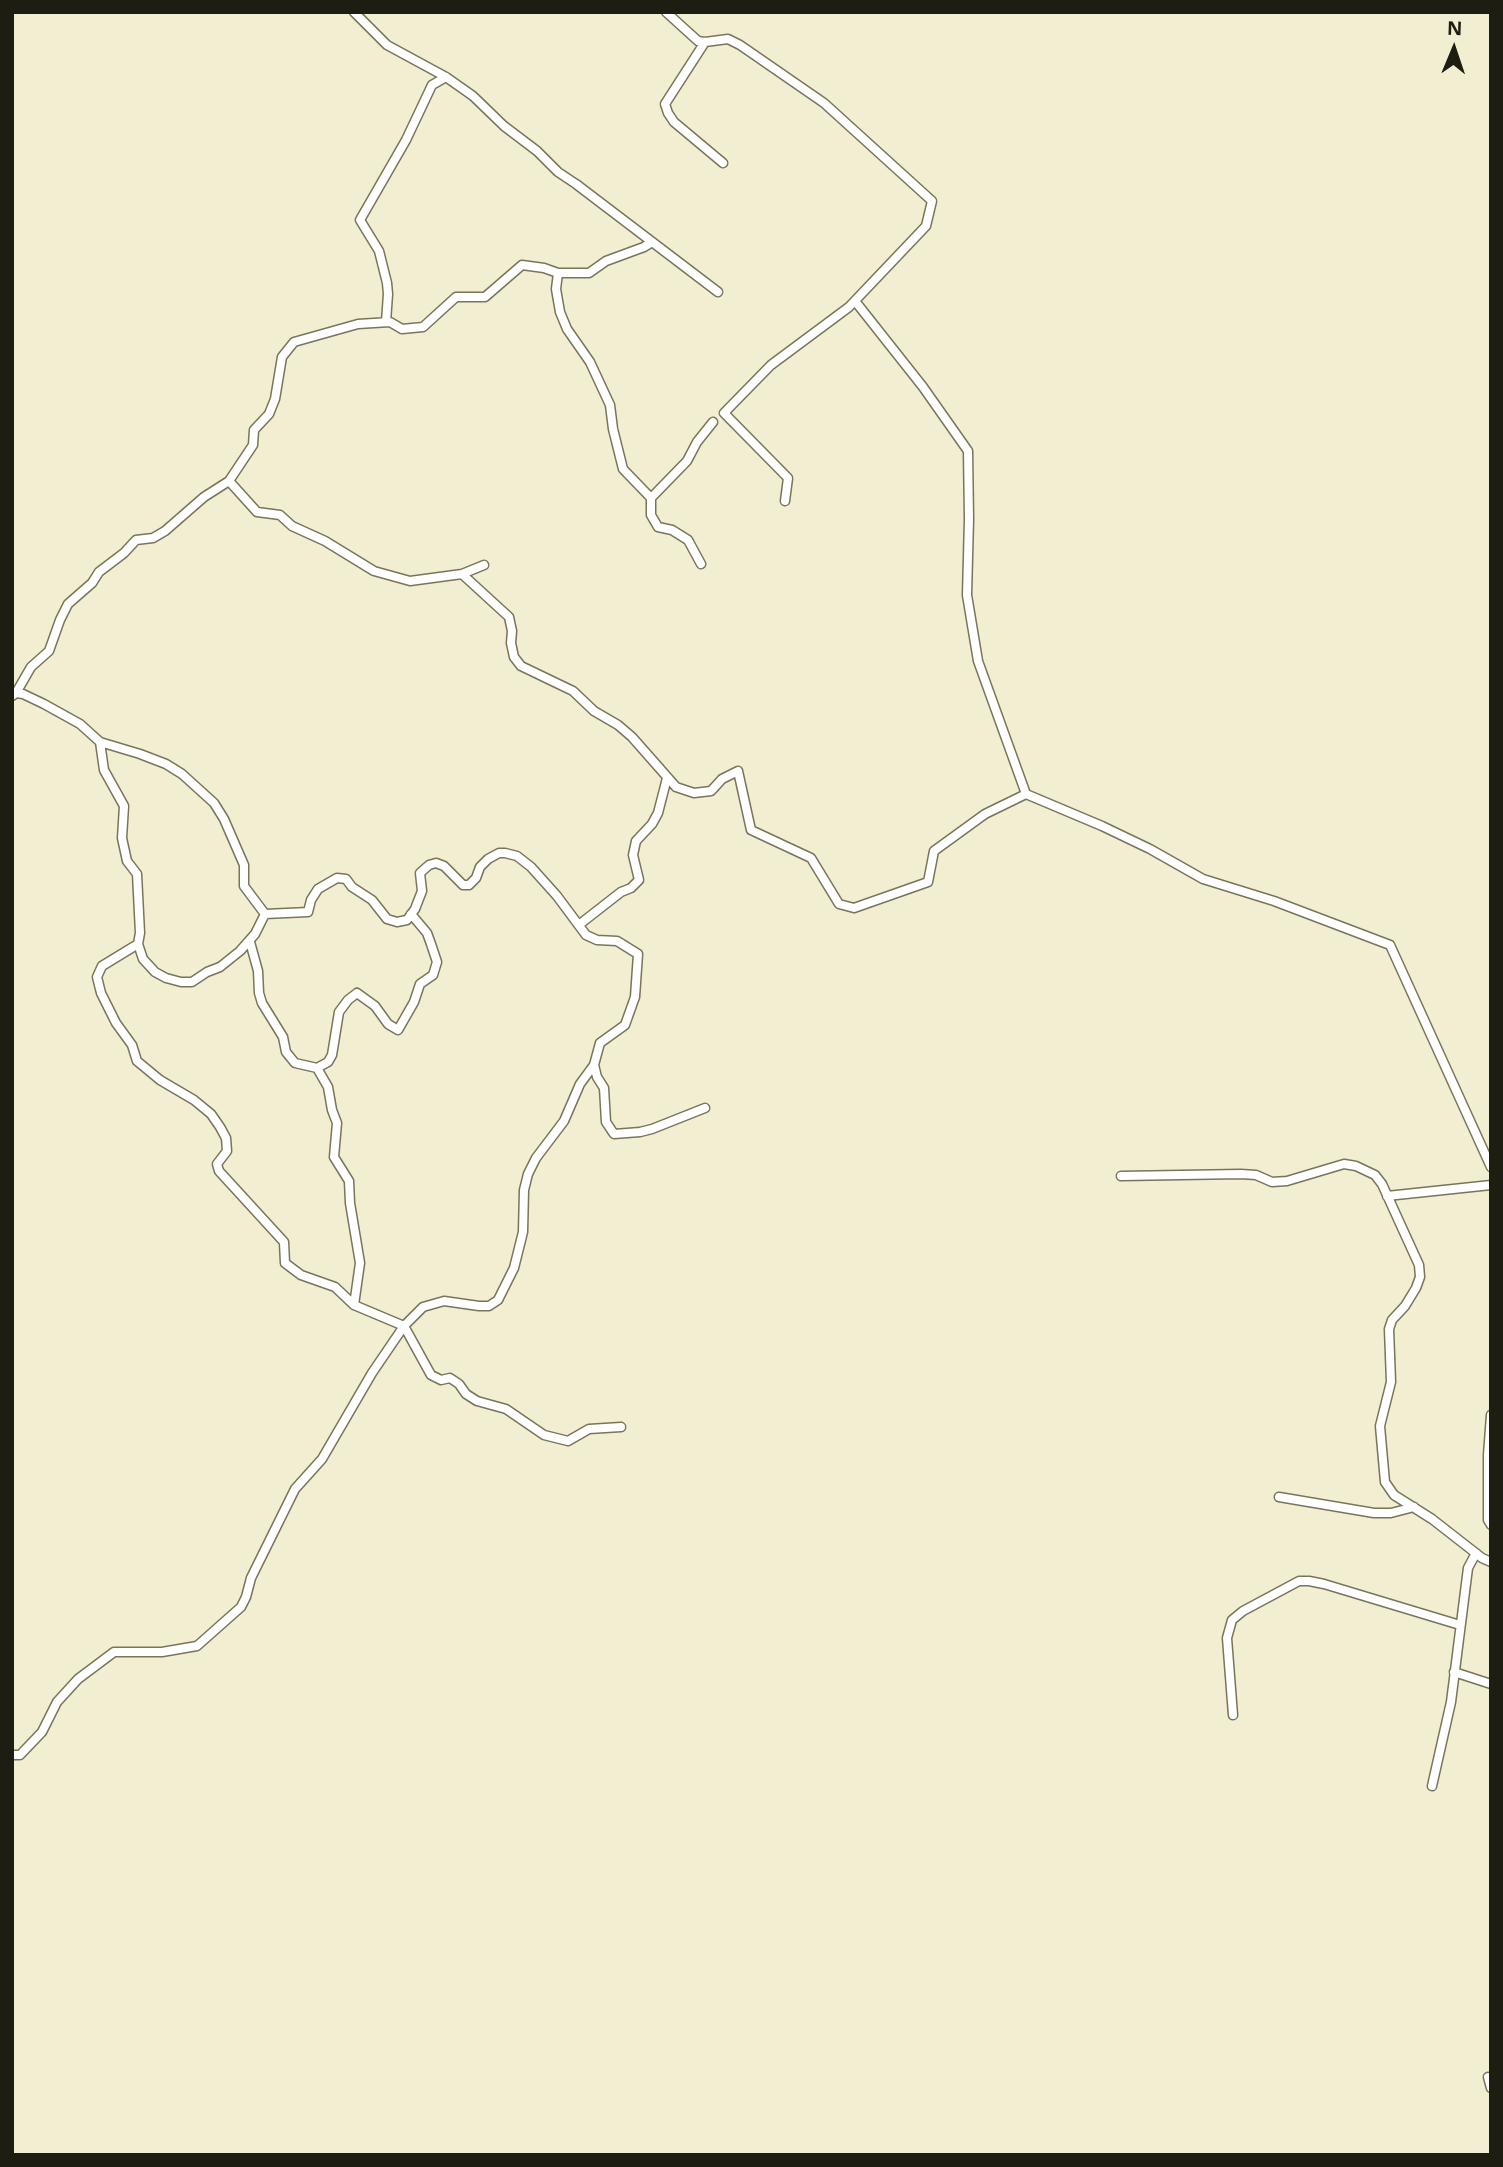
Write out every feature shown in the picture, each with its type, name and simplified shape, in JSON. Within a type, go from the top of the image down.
[{"type":"street","points":[[354,12],[387,46],[446,77],[473,96],[558,172],[718,292]]},
{"type":"street","points":[[666,12],[698,41],[728,39],[814,96],[932,201],[926,226],[855,301],[771,365],[724,413],[788,478],[785,501]]},
{"type":"street","points":[[705,42],[665,104],[674,122],[723,163]]},
{"type":"street","points":[[386,322],[388,294],[379,251],[360,220],[406,140],[432,85],[446,77]]},
{"type":"street","points":[[265,914],[244,886],[244,865],[224,819],[214,803],[182,774],[166,764],[100,742],[80,724],[44,704],[14,695],[31,667],[49,651],[68,604],[92,583],[99,572],[136,540],[153,538],[165,531],[204,497],[229,481],[253,444],[254,430],[269,414],[275,399],[282,357],[295,342],[358,324],[390,322],[402,329],[423,327],[456,297],[485,298],[522,265],[558,273],[589,273],[606,261],[652,242]]},
{"type":"street","points":[[558,273],[556,289],[560,312],[567,329],[590,362],[610,405],[623,469],[651,498],[651,515],[658,527],[671,530],[688,540],[701,564]]},
{"type":"street","points":[[855,301],[923,387],[968,451],[967,595],[978,661],[1027,794],[1150,849],[1203,879],[1274,901],[1390,945],[1491,1167]]},
{"type":"street","points":[[651,498],[687,461],[697,442],[713,422]]},
{"type":"street","points":[[229,481],[257,512],[280,515],[292,526],[325,541],[374,571],[410,581],[462,574],[484,565]]},
{"type":"street","points":[[462,574],[509,617],[514,657],[521,666],[573,691],[594,711],[618,725],[676,787],[702,793],[711,791],[722,779],[738,771],[751,830],[811,858],[839,904],[854,908],[928,882],[934,851],[985,814],[1027,794]]},
{"type":"street","points":[[100,742],[104,770],[124,806],[122,838],[127,861],[137,874],[140,933],[138,944],[143,959],[155,972],[166,978],[192,982],[220,967],[250,942],[265,914]]},
{"type":"street","points":[[580,924],[639,880],[633,855],[636,841],[658,813],[667,778]]},
{"type":"street","points":[[12,1755],[20,1755],[42,1732],[57,1702],[78,1679],[114,1652],[162,1652],[197,1646],[241,1607],[251,1578],[295,1489],[322,1459],[372,1373],[404,1326],[423,1307],[444,1301],[489,1306],[498,1300],[514,1268],[523,1232],[524,1190],[528,1174],[536,1158],[564,1121],[580,1084],[594,1065],[600,1043],[625,1024],[635,997],[638,954],[617,941],[597,940],[586,935],[580,924],[531,867],[517,856],[505,853],[488,859],[469,885],[463,885],[444,866],[436,863],[429,865],[420,873],[422,891],[407,920],[397,922],[387,919],[372,900],[352,887],[346,879],[337,878],[318,889],[310,900],[309,912],[265,914]]},
{"type":"street","points":[[250,942],[258,971],[262,1003],[282,1037],[286,1052],[295,1063],[317,1068],[328,1062],[332,1055],[339,1012],[348,1000],[357,993],[375,1006],[388,1024],[398,1030],[414,1002],[420,984],[433,975],[437,962],[431,944],[411,914]]},
{"type":"street","points":[[138,944],[102,966],[97,977],[101,993],[116,1023],[132,1045],[136,1061],[160,1080],[194,1100],[211,1114],[220,1127],[226,1139],[227,1151],[217,1164],[219,1171],[284,1242],[285,1263],[301,1275],[335,1287],[354,1305],[404,1326],[431,1375],[441,1380],[450,1378],[477,1401],[506,1409],[544,1435],[568,1441],[589,1429],[621,1427]]},
{"type":"street","points":[[594,1065],[597,1077],[604,1087],[606,1122],[614,1134],[652,1129],[705,1108]]},
{"type":"street","points":[[317,1068],[328,1087],[337,1123],[334,1157],[349,1181],[360,1263],[354,1305]]},
{"type":"street","points":[[1121,1176],[1241,1174],[1256,1175],[1272,1182],[1287,1181],[1344,1164],[1356,1166],[1375,1175],[1419,1265],[1420,1277],[1389,1329],[1391,1382],[1380,1426],[1385,1482],[1394,1495],[1491,1562]]},
{"type":"street","points":[[1387,1196],[1491,1185]]},
{"type":"street","points":[[1491,1415],[1488,1520],[1491,1524]]},
{"type":"street","points":[[1279,1497],[1374,1513],[1391,1513],[1414,1507]]},
{"type":"street","points":[[1432,1786],[1451,1702],[1468,1568],[1476,1553]]},
{"type":"street","points":[[1233,1715],[1227,1638],[1232,1620],[1243,1611],[1299,1581],[1324,1584],[1460,1625]]},
{"type":"street","points":[[1454,1672],[1491,1684]]},
{"type":"street","points":[[1488,2077],[1491,2088]]}]
